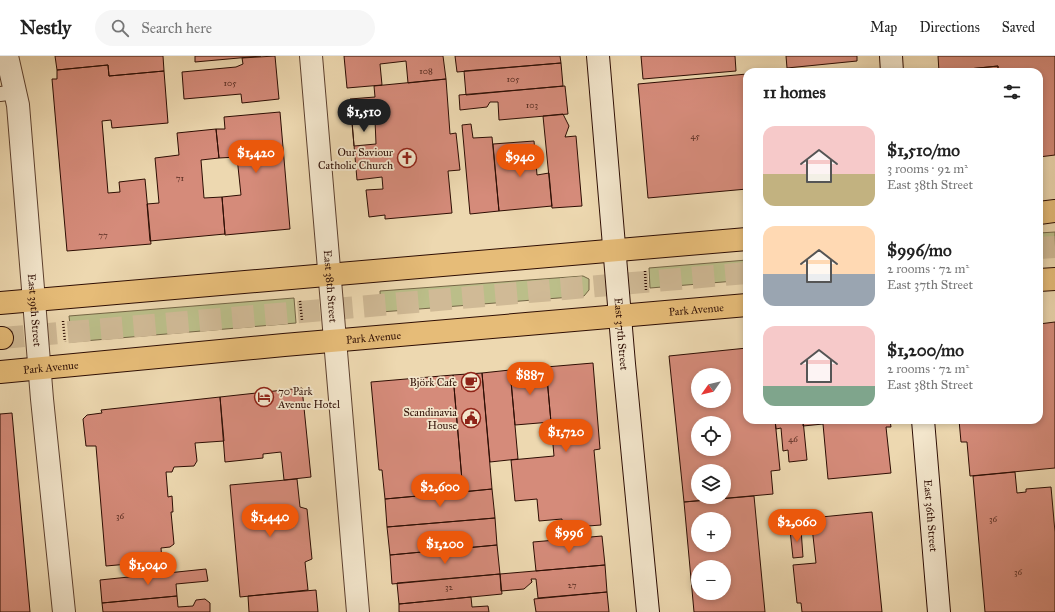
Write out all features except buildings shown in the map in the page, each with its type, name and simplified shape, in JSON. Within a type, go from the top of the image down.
[{"type":"main road","points":[[1043,212],[1055,211]]},
{"type":"main road","points":[[0,303],[743,239]]},
{"type":"main road","points":[[1043,280],[1055,279]]},
{"type":"main road","name":"Park Avenue","points":[[0,372],[743,305]]},
{"type":"street","name":"East 39th Street","points":[[8,56],[7,93],[18,105],[40,368],[64,612]]},
{"type":"street","name":"East 38th Street","points":[[312,56],[334,341],[358,612]]},
{"type":"street","name":"East 37th Street","points":[[598,56],[648,612]]},
{"type":"street","points":[[891,56],[892,68]]},
{"type":"street","name":"East 36th Street","points":[[923,424],[939,612]]},
{"type":"path","points":[[644,268],[647,295]]},
{"type":"path","points":[[300,299],[302,325]]},
{"type":"path","points":[[63,318],[65,342]]},
{"type":"green space","points":[[1055,232],[1055,254],[1043,255],[1043,233]]},
{"type":"green space","points":[[743,260],[743,280],[650,288],[649,268]]},
{"type":"green space","points":[[583,276],[589,279],[589,290],[584,296],[381,312],[380,291]]},
{"type":"green space","points":[[294,298],[296,323],[72,342],[69,316]]},
{"type":"tunnel","points":[[1043,248],[1055,247]]},
{"type":"tunnel","points":[[2,338],[743,273]]},
{"type":"place","name":"Our Saviour Catholic Church","points":[[407,158]]},
{"type":"place","name":"Björk Cafe","points":[[471,382]]},
{"type":"place","name":"70 Park Avenue Hotel","points":[[264,397]]},
{"type":"place","name":"Scandinavia House","points":[[471,418]]}]
